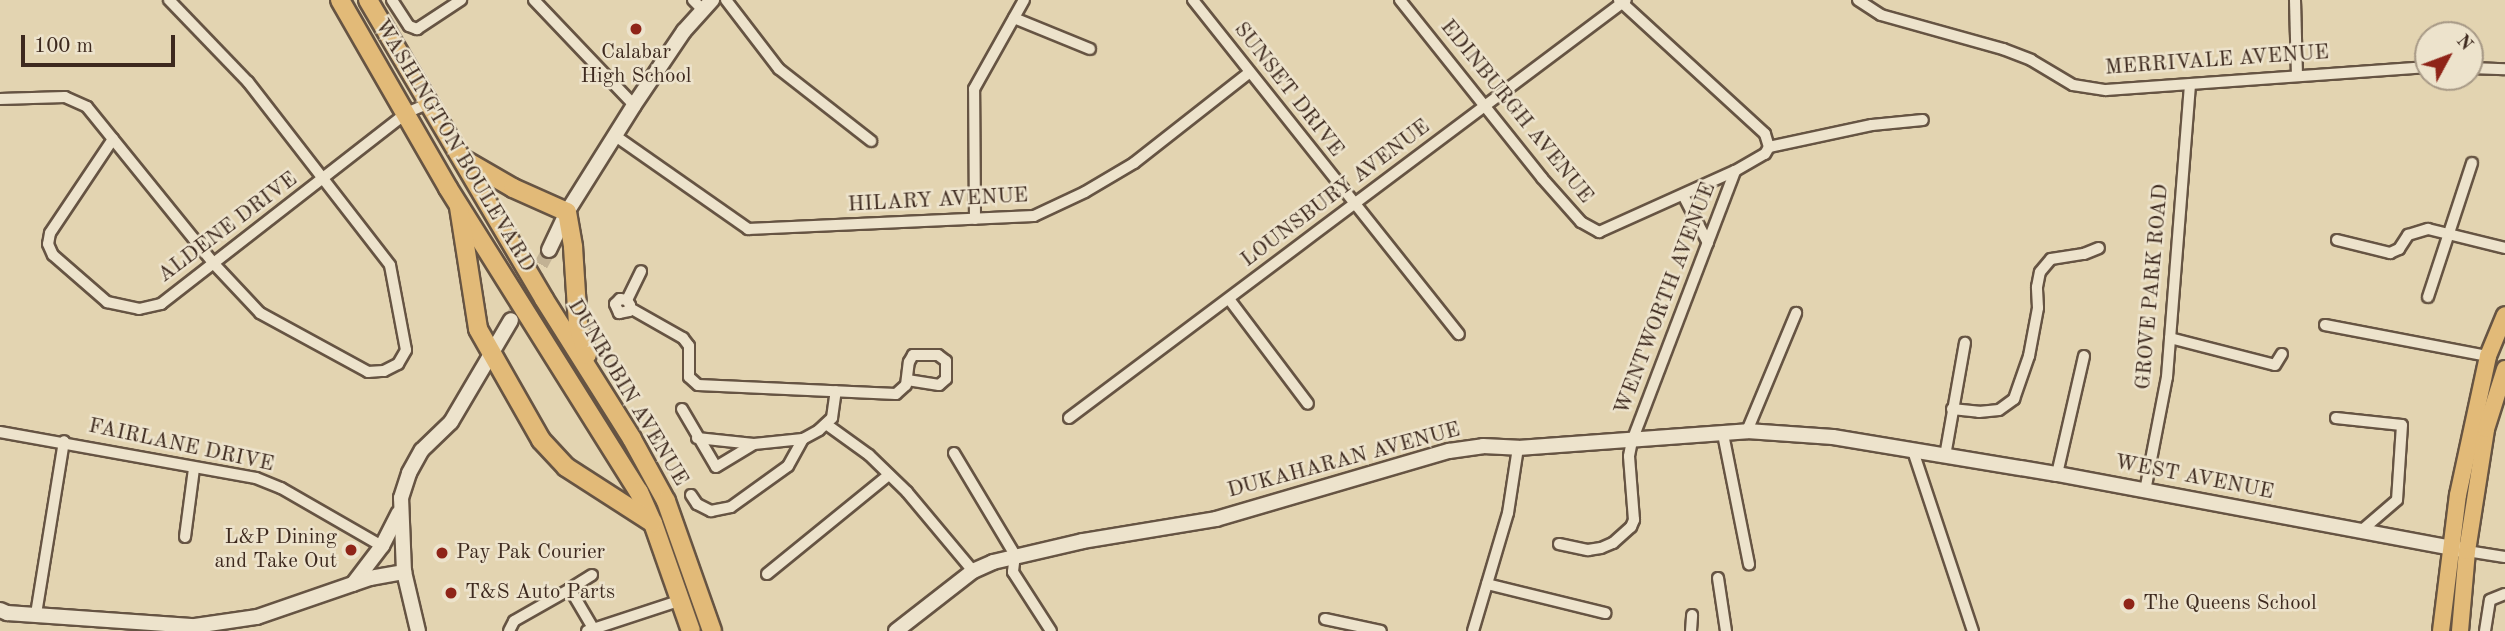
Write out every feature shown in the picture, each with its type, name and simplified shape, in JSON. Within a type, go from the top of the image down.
[{"type":"highway","name":"WASHINGTON BOULEVARD","points":[[340,0],[458,204],[519,318]]},
{"type":"highway","name":"WASHINGTON BOULEVARD","points":[[368,0],[544,299]]},
{"type":"highway","points":[[460,157],[513,188],[567,212],[573,247],[578,325],[598,384]]},
{"type":"highway","points":[[458,204],[478,329],[541,440],[566,467],[653,523]]},
{"type":"highway","name":"DUNROBIN AVENUE","points":[[544,299],[598,384],[666,501],[712,631]]},
{"type":"highway","name":"DUNROBIN AVENUE","points":[[519,318],[639,492],[653,523],[691,631]]},
{"type":"main road","points":[[2441,631],[2458,495],[2488,356],[2505,315]]},
{"type":"main road","points":[[2460,631],[2467,551],[2486,429],[2505,369]]},
{"type":"street","points":[[0,99],[65,97],[88,107],[215,265],[261,313],[348,364],[368,372],[384,371],[398,364],[406,350],[390,265],[248,82],[169,0]]},
{"type":"street","points":[[392,0],[413,29],[420,28],[461,0]]},
{"type":"street","points":[[534,0],[634,105]]},
{"type":"street","points":[[726,0],[779,69],[871,141]]},
{"type":"street","points":[[975,219],[974,89],[1024,0]]},
{"type":"street","name":"SUNSET DRIVE","points":[[1193,0],[1459,334]]},
{"type":"street","name":"EDINBURGH AVENUE","points":[[1401,0],[1581,222],[1599,232],[1735,171],[1765,154],[1769,147],[1872,124],[1923,120]]},
{"type":"street","name":"MERRIVALE AVENUE","points":[[1858,0],[1881,15],[2003,49],[2031,60],[2073,85],[2106,90],[2414,68]]},
{"type":"street","points":[[2295,0],[2297,75]]},
{"type":"street","points":[[1622,1],[1765,134],[1769,147]]},
{"type":"street","name":"LOUNSBURY AVENUE","points":[[1069,418],[1622,1]]},
{"type":"street","points":[[549,250],[567,212],[614,135],[703,3]]},
{"type":"street","points":[[1014,18],[1090,49]]},
{"type":"street","points":[[2484,68],[2505,69]]},
{"type":"street","name":"HILARY AVENUE","points":[[614,135],[748,229],[1034,216],[1085,192],[1134,163],[1250,72]]},
{"type":"street","name":"GROVE PARK ROAD","points":[[2145,491],[2167,377],[2190,86]]},
{"type":"street","name":"ALDENE DRIVE","points":[[113,139],[50,233],[48,244],[53,255],[107,302],[139,309],[161,304],[215,265],[406,113],[429,103]]},
{"type":"street","points":[[2428,297],[2472,163]]},
{"type":"street","name":"WENTWORTH AVENUE","points":[[1559,544],[1588,550],[1601,548],[1613,543],[1631,527],[1634,520],[1629,456],[1632,441],[1735,171]]},
{"type":"street","points":[[1683,195],[1708,243]]},
{"type":"street","points":[[2337,240],[2390,253],[2399,250],[2408,235],[2418,229],[2448,233],[2505,248]]},
{"type":"street","points":[[1952,409],[1979,412],[1999,410],[2014,399],[2029,356],[2038,308],[2037,287],[2040,272],[2051,259],[2084,254],[2099,248]]},
{"type":"street","points":[[641,271],[628,304],[687,342],[689,377],[694,384],[895,394],[905,389],[907,380],[913,355],[938,355],[946,361],[946,379],[939,385],[907,380]]},
{"type":"street","points":[[1228,299],[1308,404]]},
{"type":"street","points":[[1747,431],[1796,313]]},
{"type":"street","points":[[352,585],[382,546],[400,511],[409,472],[422,450],[451,422],[492,355],[519,318]]},
{"type":"street","points":[[2325,325],[2488,356]]},
{"type":"street","points":[[2170,338],[2275,365],[2282,354]]},
{"type":"street","points":[[1945,456],[1965,343]]},
{"type":"street","points":[[2057,474],[2084,356]]},
{"type":"street","points":[[697,438],[754,444],[803,439],[826,424],[835,408],[836,391]]},
{"type":"street","points":[[682,409],[716,467],[754,444]]},
{"type":"street","points":[[2336,418],[2402,425],[2397,500],[2361,531]]},
{"type":"street","points":[[826,424],[847,438],[889,475],[973,571]]},
{"type":"street","name":"DUKAHARAN AVENUE","points":[[896,631],[973,571],[1016,555],[1216,519],[1448,451],[1483,446],[1518,448],[1747,431],[1833,437],[1913,451]]},
{"type":"street","name":"FAIRLANE DRIVE","points":[[0,432],[64,441],[269,482],[382,546]]},
{"type":"street","points":[[1723,434],[1749,564]]},
{"type":"street","points":[[691,495],[697,504],[711,511],[731,507],[788,466],[803,439]]},
{"type":"street","points":[[36,614],[64,441]]},
{"type":"street","points":[[1473,631],[1508,513],[1518,448]]},
{"type":"street","points":[[1913,451],[1973,631]]},
{"type":"street","name":"WEST AVENUE","points":[[1913,451],[2057,474],[2467,551]]},
{"type":"street","points":[[954,453],[1016,555],[1013,572],[1051,631]]},
{"type":"street","points":[[185,537],[194,469]]},
{"type":"street","points":[[767,574],[889,475]]},
{"type":"street","points":[[400,511],[404,572],[418,631]]},
{"type":"street","points":[[382,546],[402,544]]},
{"type":"street","points":[[382,546],[381,556],[387,573]]},
{"type":"street","points":[[2467,551],[2505,558]]},
{"type":"street","points":[[0,610],[197,629],[257,617],[387,573],[404,572]]},
{"type":"street","points":[[509,631],[514,621],[592,575]]},
{"type":"street","points":[[1718,578],[1726,631]]},
{"type":"street","points":[[1486,583],[1605,613]]},
{"type":"street","points":[[570,589],[596,629],[679,601]]},
{"type":"street","points":[[2485,631],[2490,600],[2505,594]]},
{"type":"street","points":[[1691,631],[1692,615]]},
{"type":"street","points":[[1325,619],[1381,631]]},
{"type":"tunnel","points":[[511,320],[549,250]]},
{"type":"place","name":"Calabar High School","points":[[636,29]]},
{"type":"place","name":"L&P Dining and Take Out","points":[[351,550]]},
{"type":"place","name":"Pay Pak Courier","points":[[442,553]]},
{"type":"place","name":"T&S Auto Parts","points":[[451,593]]},
{"type":"place","name":"The Queens School","points":[[2129,604]]}]
